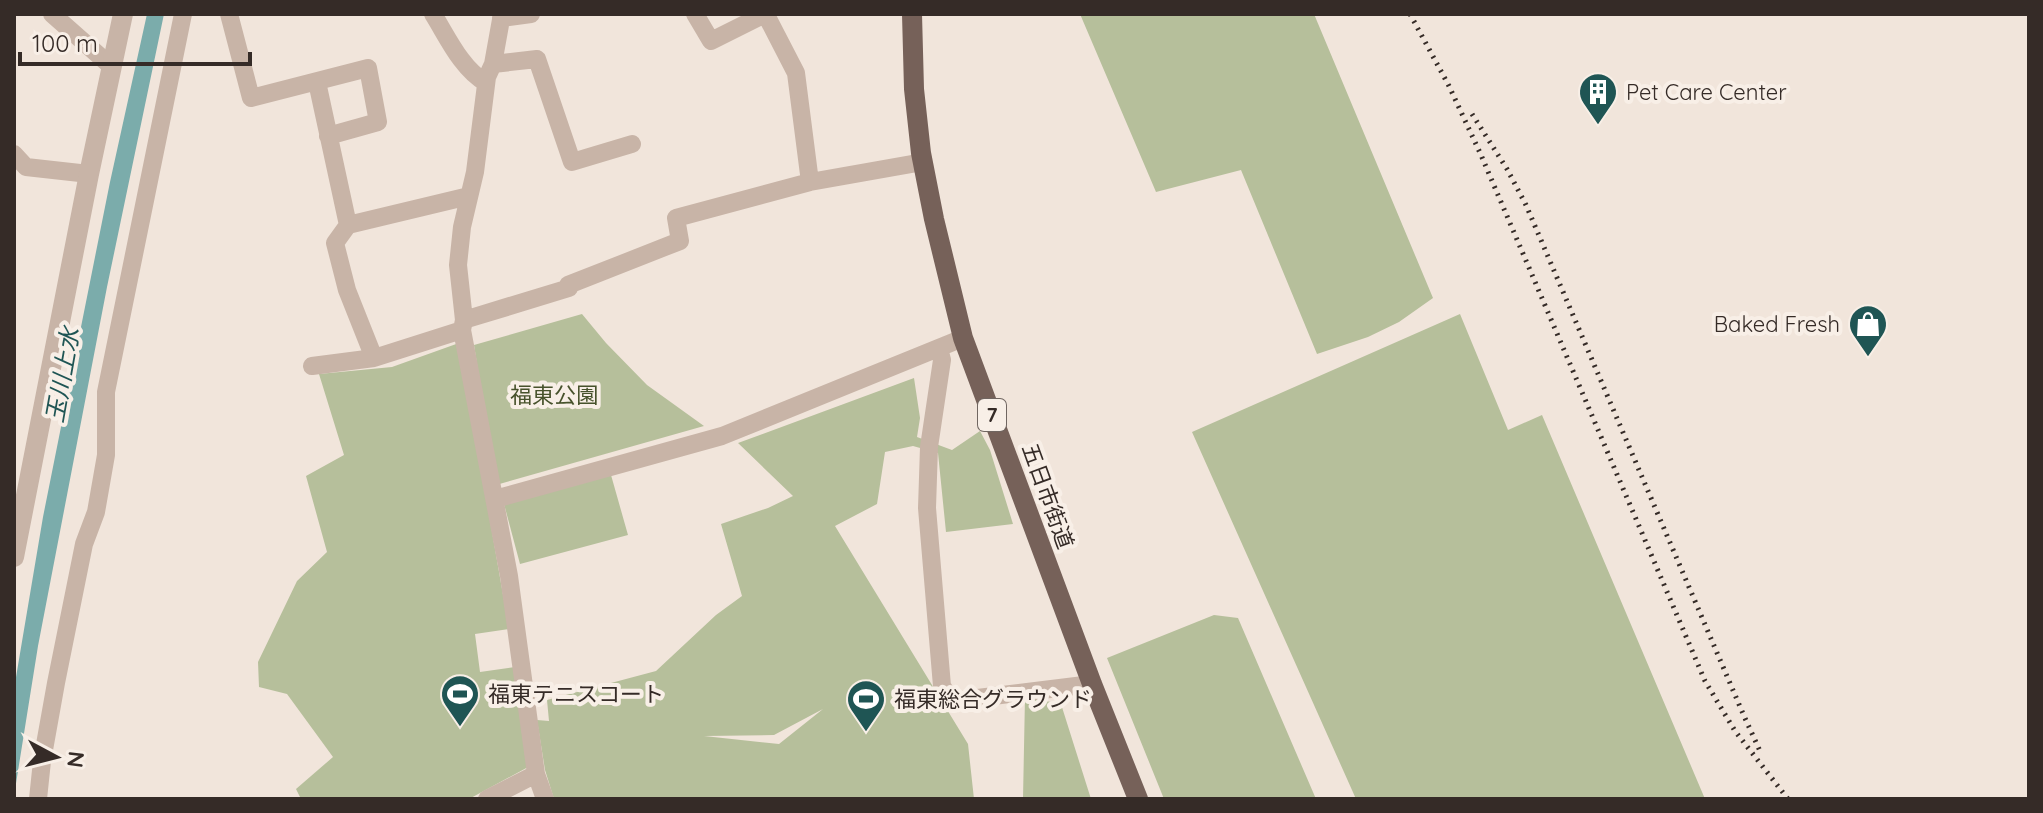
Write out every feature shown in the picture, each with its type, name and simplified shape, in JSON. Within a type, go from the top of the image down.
[{"type":"main road","name":"五日市街道","points":[[912,14],[914,89],[923,162],[963,338],[1138,799]]},
{"type":"street","points":[[52,14],[112,67]]},
{"type":"street","points":[[15,546],[123,14]]},
{"type":"street","points":[[229,14],[251,98],[368,68],[378,122],[328,136]]},
{"type":"street","points":[[433,14],[473,75],[486,83]]},
{"type":"street","points":[[531,14],[502,16],[486,83],[475,172],[462,227],[458,265],[463,325],[509,576],[536,774],[545,799]]},
{"type":"street","points":[[695,14],[711,41],[765,14],[796,73],[810,182]]},
{"type":"street","points":[[38,799],[56,683],[84,544],[96,512],[106,455],[106,392],[187,15]]},
{"type":"street","points":[[493,64],[537,59],[572,162],[632,144]]},
{"type":"street","points":[[317,82],[348,225]]},
{"type":"street","points":[[14,154],[26,167],[89,174]]},
{"type":"street","points":[[312,366],[374,358],[680,241],[676,218],[810,182],[923,162]]},
{"type":"street","points":[[374,358],[347,290],[335,243],[348,225],[469,196]]},
{"type":"street","points":[[495,499],[722,436],[963,338]]},
{"type":"street","points":[[939,348],[942,360],[929,447],[927,508],[942,686],[948,696],[961,700],[1092,684]]},
{"type":"street","points":[[487,799],[536,774]]},
{"type":"green space","points":[[1080,14],[1314,14],[1433,298],[1399,322],[1368,337],[1317,354],[1241,170],[1156,192]]},
{"type":"green space","name":"福東公園","points":[[582,314],[647,385],[704,426],[496,485],[474,345]]},
{"type":"green space","points":[[1460,314],[1508,430],[1542,415],[1705,799],[1356,799],[1192,432]]},
{"type":"green space","points":[[459,343],[509,629],[475,634],[480,672],[515,667],[530,766],[469,799],[301,799],[296,789],[333,757],[287,694],[259,687],[258,662],[297,581],[327,552],[306,476],[344,455],[319,374],[392,367]]},
{"type":"green space","points":[[914,378],[920,418],[917,437],[952,450],[980,431],[990,450],[1013,524],[946,532],[938,453],[913,446],[885,452],[877,504],[835,526],[968,744],[974,799],[554,799],[545,770],[537,720],[549,721],[547,700],[656,671],[716,615],[742,596],[721,524],[793,496],[738,443]],"holes":[[[823,709],[779,744],[704,736],[774,735]]]},
{"type":"green space","points":[[611,475],[628,535],[520,564],[504,504]]},
{"type":"green space","points":[[1214,615],[1238,618],[1316,799],[1164,799],[1107,658]]},
{"type":"green space","points":[[1025,697],[1061,704],[1091,799],[1023,799]]},
{"type":"water","points":[[147,14],[164,14],[107,287],[38,646],[14,796],[14,689],[43,517]]},
{"type":"railway","points":[[1410,14],[1449,86],[1481,155],[1705,681],[1735,731],[1788,799]]},
{"type":"railway","points":[[1472,114],[1526,205],[1760,751]]},
{"type":"place","name":"Pet Care Center","points":[[1598,126]]},
{"type":"place","name":"Baked Fresh","points":[[1868,358]]},
{"type":"place","name":"福東テニスコート","points":[[460,728]]},
{"type":"place","name":"福東総合グラウンド","points":[[866,733]]},
{"type":"water label","name":"玉川上水","points":[[63,375]]}]
